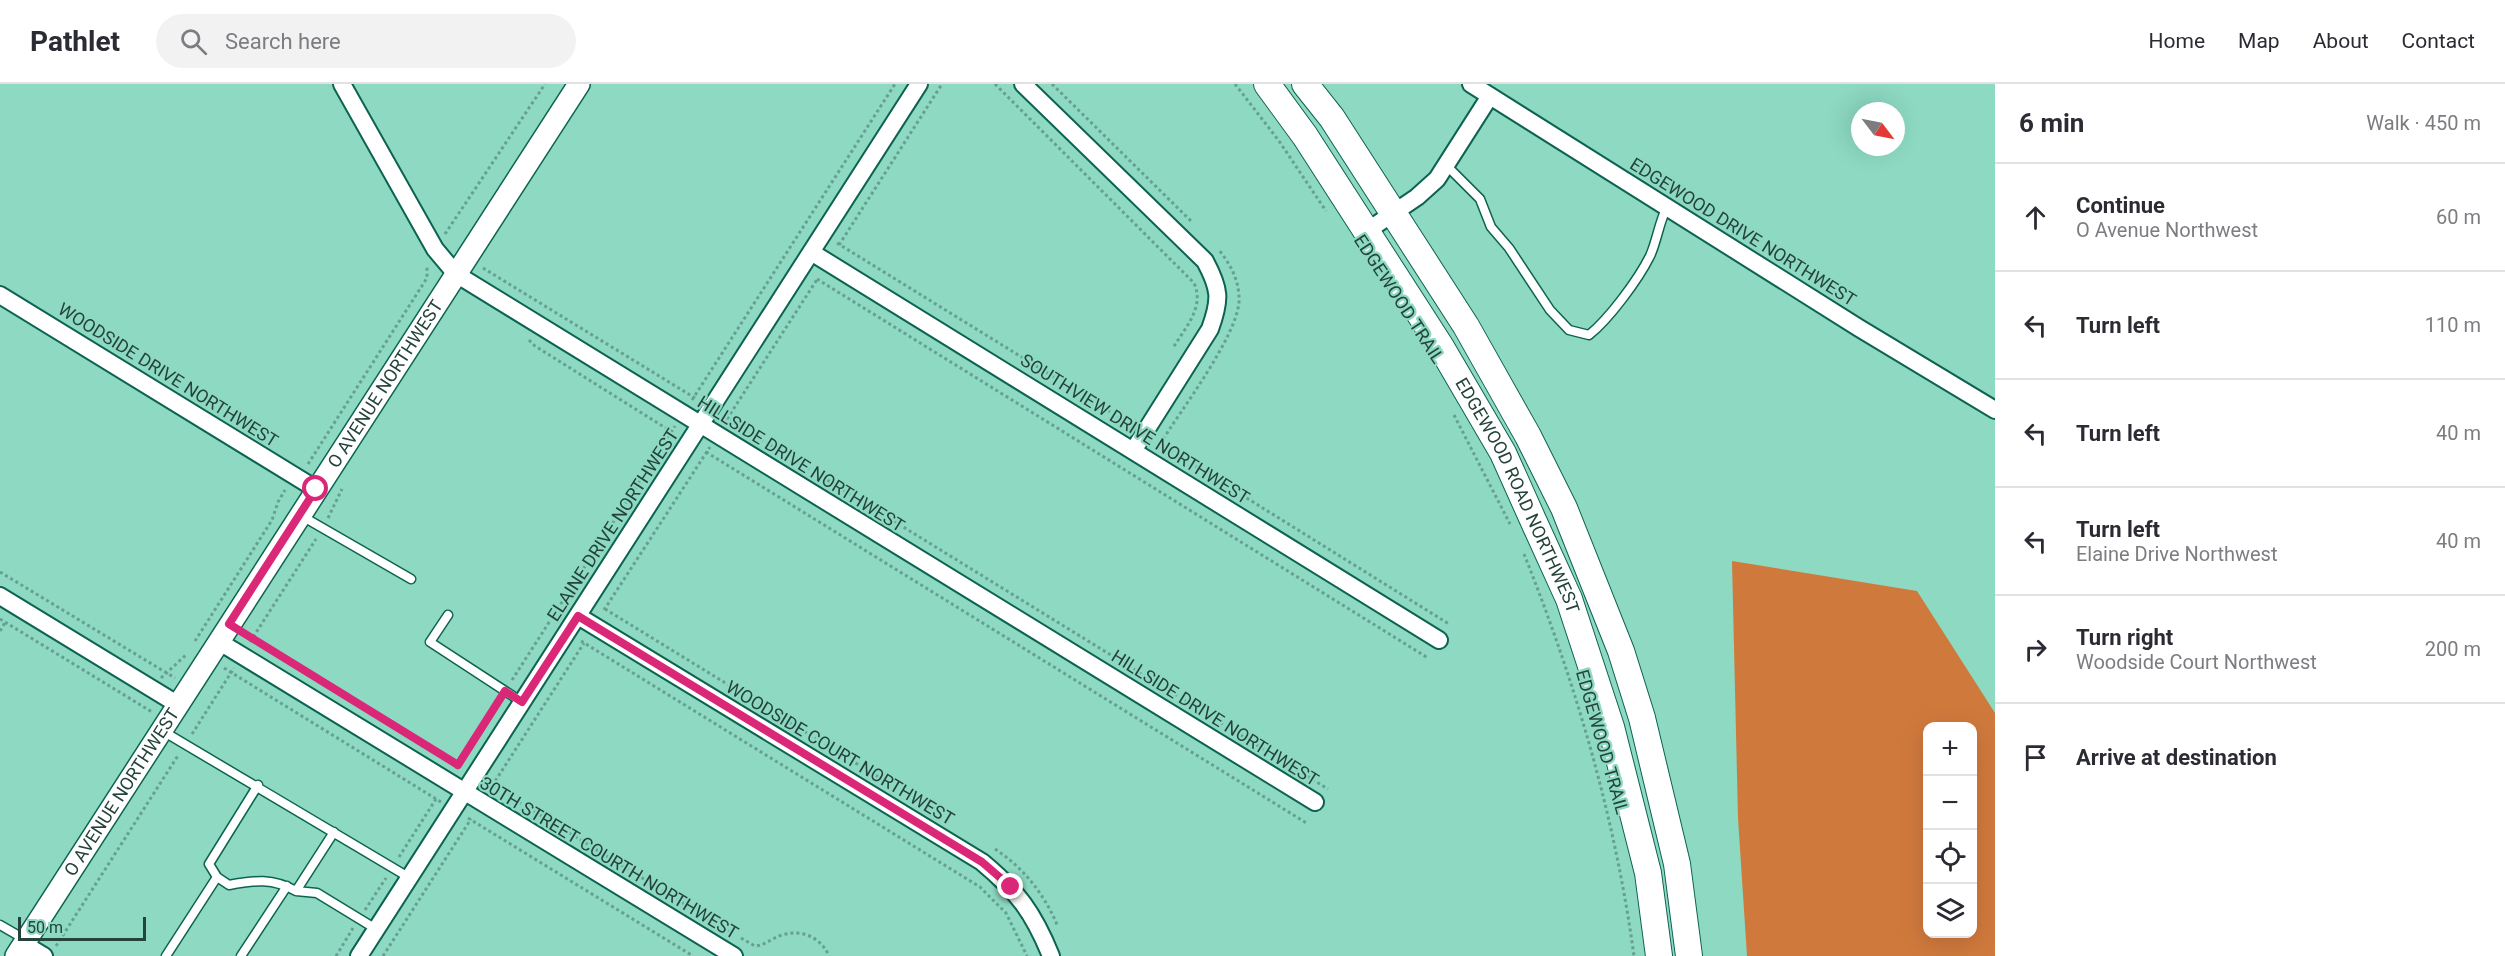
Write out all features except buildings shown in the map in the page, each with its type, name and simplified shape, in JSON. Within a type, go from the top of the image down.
[{"type":"main road","name":"EDGEWOOD ROAD NORTHWEST","points":[[1267,84],[1305,136],[1447,356],[1503,453],[1569,599],[1611,727],[1648,873],[1659,956]]},
{"type":"main road","name":"EDGEWOOD ROAD NORTHWEST","points":[[1305,84],[1332,118],[1466,326],[1499,381],[1564,508],[1621,651],[1642,718],[1677,864],[1689,956]]},
{"type":"street","name":"HILLSIDE DRIVE NORTHWEST","points":[[342,84],[435,249],[456,274],[1315,802]]},
{"type":"street","name":"O AVENUE NORTHWEST","points":[[22,946],[579,84]]},
{"type":"street","name":"ELAINE DRIVE NORTHWEST","points":[[360,956],[919,84]]},
{"type":"street","points":[[1023,84],[1204,261],[1218,285],[1218,307],[1210,329],[1133,451]]},
{"type":"street","name":"EDGEWOOD DRIVE NORTHWEST","points":[[1471,84],[1859,328],[1995,410]]},
{"type":"street","points":[[1367,231],[1417,197],[1437,179],[1490,96]]},
{"type":"street","name":"SOUTHVIEW DRIVE NORTHWEST","points":[[811,252],[1439,640]]},
{"type":"street","name":"WOODSIDE DRIVE NORTHWEST","points":[[0,295],[316,489]]},
{"type":"street","points":[[0,596],[173,710]]},
{"type":"street","name":"WOODSIDE COURT NORTHWEST","points":[[578,616],[982,862],[1011,887],[1028,908],[1051,956]]},
{"type":"street","name":"30TH STREET COURTH NORTHWEST","points":[[218,641],[734,956]]},
{"type":"street","points":[[22,946],[48,953]]},
{"type":"lane","points":[[1446,165],[1480,199],[1491,227],[1509,248],[1550,310],[1569,330],[1589,335],[1604,323],[1650,256],[1667,207]]},
{"type":"lane","points":[[299,515],[324,527],[411,579]]},
{"type":"lane","points":[[448,615],[430,642],[522,702]]},
{"type":"lane","points":[[173,710],[185,744],[258,785],[410,878]]},
{"type":"lane","points":[[258,785],[209,864],[216,877],[230,885],[254,880],[278,882],[296,891],[317,893],[376,929]]},
{"type":"lane","points":[[296,891],[334,832]]},
{"type":"lane","points":[[166,956],[216,877]]},
{"type":"lane","points":[[240,956],[287,886]]},
{"type":"lane","points":[[0,925],[22,946]]},
{"type":"path","points":[[442,238],[545,84]]},
{"type":"path","points":[[689,404],[895,84]]},
{"type":"path","points":[[834,252],[942,84]]},
{"type":"path","points":[[995,84],[1194,283],[1198,294],[1196,309],[1173,348]]},
{"type":"path","points":[[1052,84],[1192,223]]},
{"type":"path","points":[[1235,84],[1279,141],[1330,216]]},
{"type":"path","points":[[832,240],[1134,427]]},
{"type":"path","points":[[1160,444],[1227,338],[1236,318],[1239,300],[1235,276],[1217,248]]},
{"type":"path","points":[[306,466],[428,278],[427,262],[430,259]]},
{"type":"path","points":[[479,274],[483,268],[701,401]]},
{"type":"path","points":[[724,425],[822,272]]},
{"type":"path","points":[[817,279],[1428,658]]},
{"type":"path","points":[[525,336],[535,346],[679,436]]},
{"type":"path","points":[[1452,411],[1514,532]]},
{"type":"path","points":[[721,414],[1328,789]]},
{"type":"path","points":[[454,772],[676,424]]},
{"type":"path","points":[[1154,440],[1449,624]]},
{"type":"path","points":[[600,617],[711,446]]},
{"type":"path","points":[[706,452],[1308,824]]},
{"type":"path","points":[[159,680],[165,672],[185,657],[272,520],[278,502],[288,486]]},
{"type":"path","points":[[248,647],[324,527],[344,486]]},
{"type":"path","name":"EDGEWOOD TRAIL","points":[[1523,552],[1567,667],[1588,732],[1611,825],[1634,956]]},
{"type":"path","points":[[0,572],[165,672],[173,710]]},
{"type":"path","points":[[0,631],[10,615]]},
{"type":"path","points":[[0,619],[173,710]]},
{"type":"path","points":[[488,793],[588,636]]},
{"type":"path","points":[[442,803],[231,673],[218,641],[252,639],[464,769]]},
{"type":"path","points":[[577,639],[980,887],[1006,913],[1027,956]]},
{"type":"path","points":[[48,953],[236,664]]},
{"type":"path","points":[[486,782],[752,945],[760,946],[789,933],[805,934],[818,941],[829,956]]},
{"type":"path","points":[[383,956],[476,812]]},
{"type":"path","points":[[463,816],[693,956]]},
{"type":"shaded area","points":[[1732,561],[1917,591],[1995,713],[1995,956],[1747,956],[1738,818]]},
{"type":"route","points":[[316,489],[229,624],[458,765],[505,691],[522,702],[578,616],[982,862],[1011,887]]}]
